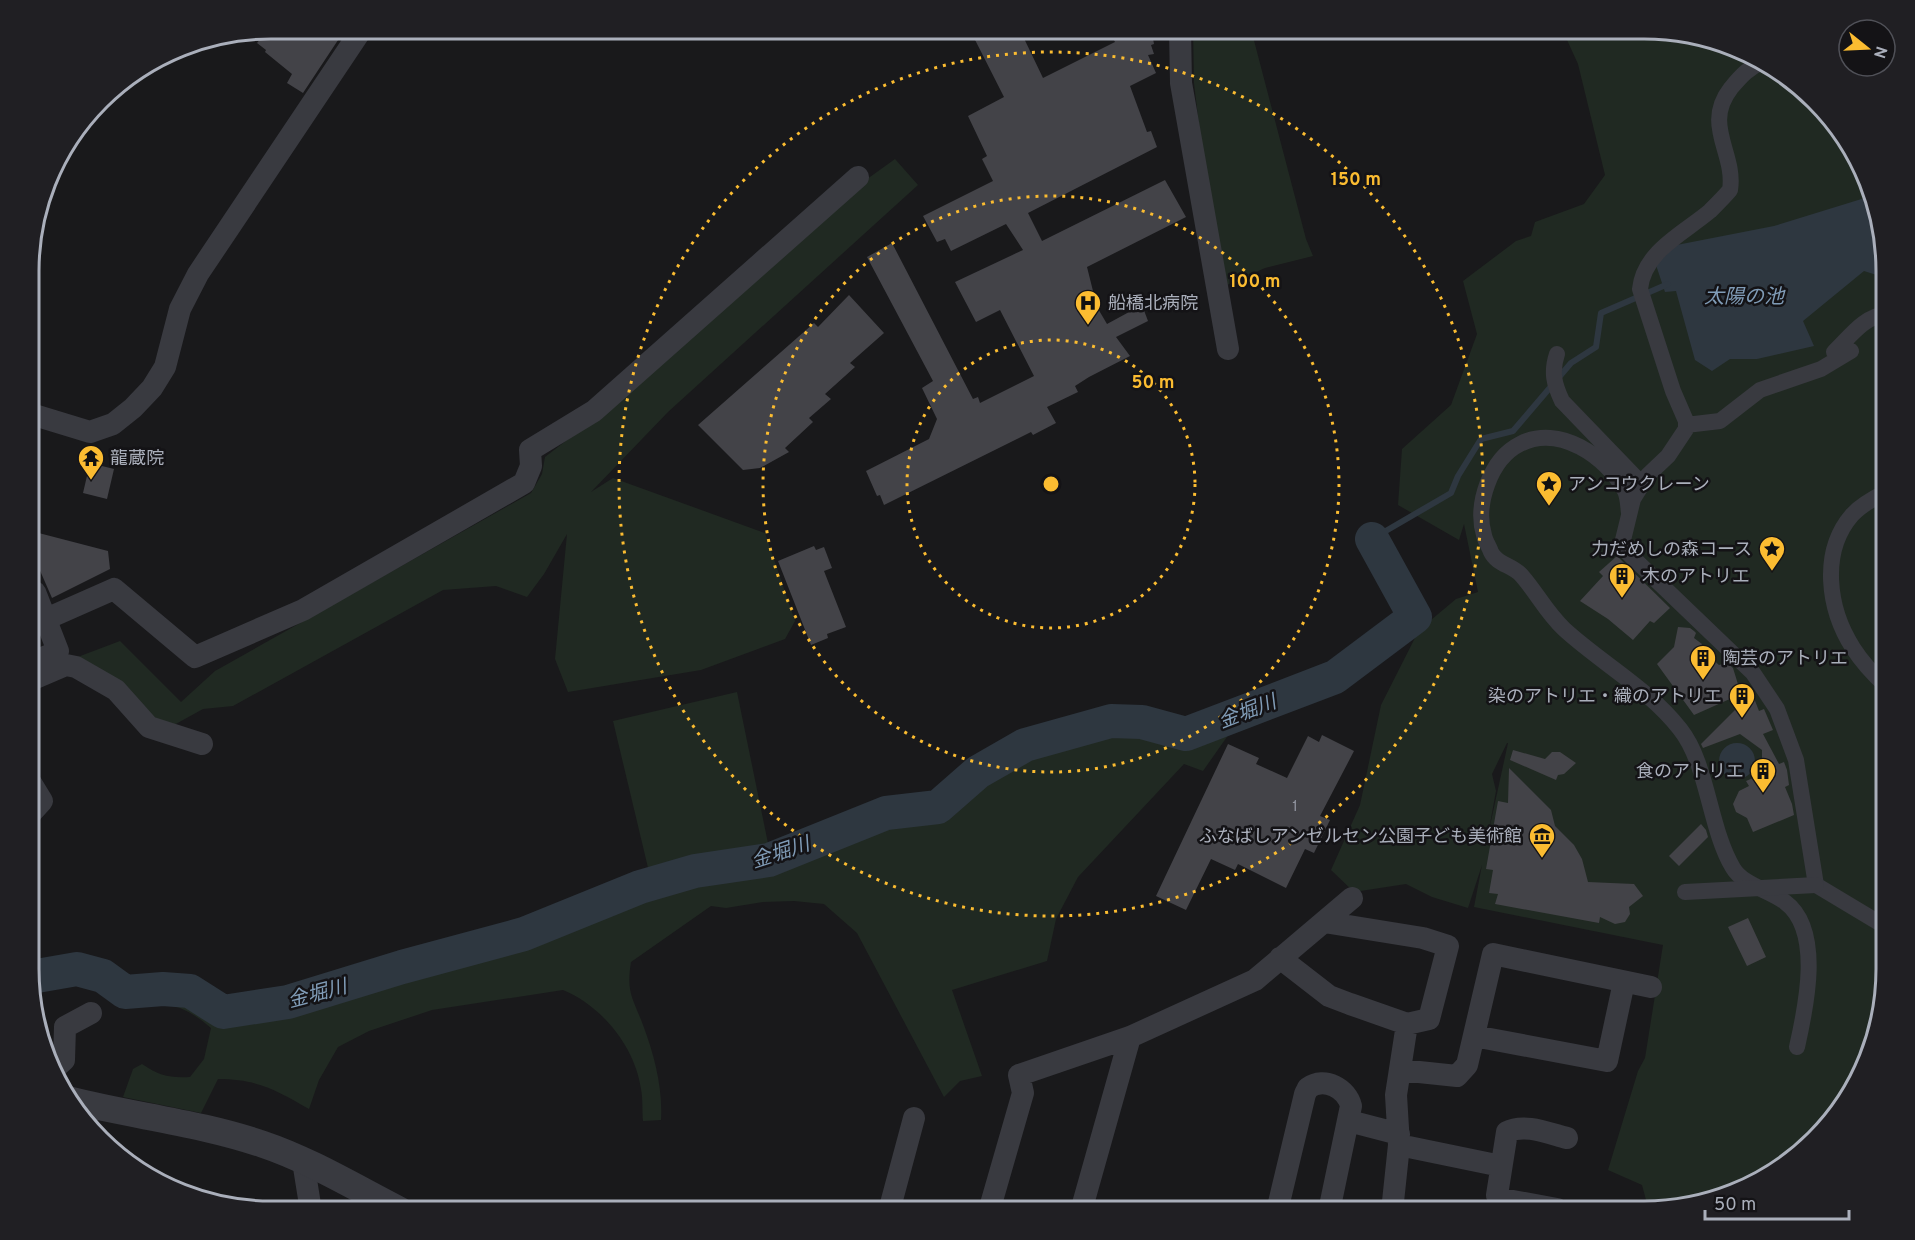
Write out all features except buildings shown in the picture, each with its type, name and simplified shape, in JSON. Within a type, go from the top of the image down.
[{"type":"street","points":[[39,416],[90,432],[113,424],[152,388],[165,367],[180,309],[198,274],[355,39]]},
{"type":"street","points":[[1180,39],[1181,83],[1228,349]]},
{"type":"street","points":[[1752,66],[1728,92],[1718,121],[1731,177],[1730,190],[1711,210],[1658,252],[1650,261],[1641,283],[1640,289],[1673,392],[1684,413],[1686,429],[1668,456],[1642,484],[1633,499],[1623,540],[1624,547],[1629,554],[1753,673],[1777,709],[1796,760],[1816,885]]},
{"type":"street","points":[[46,619],[114,589],[195,657],[303,610],[524,483],[531,466],[530,450],[594,411],[858,177]]},
{"type":"street","points":[[1834,352],[1863,324],[1876,316]]},
{"type":"street","points":[[1686,425],[1720,421],[1760,390],[1821,369],[1851,351]]},
{"type":"street","points":[[1557,354],[1553,376],[1555,387],[1562,401],[1642,484]]},
{"type":"street","points":[[1629,513],[1626,493],[1606,463],[1590,452],[1566,441],[1550,438],[1533,440],[1518,445],[1496,466],[1483,497],[1483,534],[1494,559],[1521,574],[1558,624],[1666,711],[1693,749],[1712,814],[1738,876],[1785,902],[1800,916],[1806,938],[1808,963],[1804,1015],[1797,1047]]},
{"type":"street","points":[[1876,501],[1854,514],[1842,529],[1834,549],[1831,568],[1837,618],[1853,648],[1876,671]]},
{"type":"street","points":[[39,602],[58,651],[39,659]]},
{"type":"street","points":[[39,677],[66,665],[76,667],[116,690],[149,727],[202,744]]},
{"type":"street","points":[[1685,892],[1816,885],[1876,921]]},
{"type":"street","points":[[991,1201],[1023,1093],[1019,1075],[1130,1037],[1255,980],[1352,898]]},
{"type":"street","points":[[1280,958],[1329,996],[1407,1024],[1429,1019],[1448,946],[1423,938],[1324,922]]},
{"type":"street","points":[[1400,1070],[1457,1076],[1467,1065],[1493,954],[1651,987]]},
{"type":"street","points":[[1474,1036],[1607,1061],[1624,982]]},
{"type":"street","points":[[60,1064],[64,1060],[65,1027],[91,1013]]},
{"type":"street","points":[[1393,1201],[1399,1139],[1396,1095],[1407,1024]]},
{"type":"street","points":[[1084,1201],[1130,1037]]},
{"type":"street","points":[[1280,1201],[1308,1088],[1313,1084],[1326,1084],[1342,1090],[1351,1106],[1331,1201]]},
{"type":"street","points":[[81,1102],[229,1133],[264,1144],[381,1201]]},
{"type":"street","points":[[892,1201],[914,1118]]},
{"type":"street","points":[[1349,1121],[1399,1139],[1501,1167]]},
{"type":"street","points":[[1513,1201],[1502,1199],[1497,1195],[1507,1132],[1522,1128],[1567,1138]]},
{"type":"street","points":[[303,1161],[309,1201]]},
{"type":"shaded area","points":[[1193,39],[1254,39],[1306,239],[1313,256],[1265,268],[1227,285],[1201,142],[1194,83]]},
{"type":"shaded area","points":[[1567,39],[1659,39],[1689,43],[1718,51],[1773,78],[1808,107],[1828,130],[1845,155],[1864,197],[1872,226],[1876,256],[1876,984],[1872,1014],[1864,1043],[1845,1085],[1828,1110],[1797,1143],[1773,1162],[1733,1183],[1689,1197],[1659,1201],[1646,1201],[1642,1185],[1608,1170],[1638,1071],[1645,1058],[1663,945],[1474,907],[1482,865],[1468,908],[1432,897],[1406,884],[1354,892],[1331,870],[1360,805],[1381,705],[1419,630],[1456,599],[1478,592],[1464,524],[1459,540],[1398,505],[1402,449],[1451,405],[1477,334],[1463,281],[1516,241],[1531,236],[1535,222],[1584,204],[1605,175],[1578,64]],"holes":[[[1508,743],[1488,835],[1496,791],[1492,774]]]},
{"type":"shaded area","points":[[895,159],[918,185],[668,412],[591,492],[613,478],[765,533],[795,621],[785,639],[701,670],[568,692],[555,659],[567,534],[544,574],[527,597],[496,586],[443,590],[233,706],[203,709],[174,725],[152,720],[75,658],[120,641],[181,702],[215,671],[531,493],[542,474],[545,457],[598,416],[863,182]]},
{"type":"shaded area","points":[[737,692],[770,853],[650,876],[613,721]]},
{"type":"shaded area","points":[[1225,726],[1229,734],[1203,771],[1184,764],[1078,877],[1056,919],[1047,961],[952,990],[982,1076],[960,1081],[944,1097],[857,933],[824,904],[794,901],[763,902],[726,908],[711,906],[631,962],[630,988],[654,1059],[661,1096],[661,1120],[643,1121],[642,1093],[638,1073],[624,1043],[591,1006],[563,990],[432,1010],[369,1031],[338,1047],[319,1080],[309,1109],[255,1083],[218,1079],[201,1113],[123,1097],[133,1069],[142,1064],[165,1075],[190,1077],[204,1059],[211,1028],[192,1014],[170,1005],[121,1007],[120,1000],[124,996],[188,995],[225,1018],[291,1007],[404,971],[528,940],[646,890],[694,879],[699,875],[771,863],[822,846],[869,826],[947,811],[982,775],[1028,752],[1112,727],[1192,741]]},
{"type":"water","name":"太陽の池","points":[[1864,198],[1872,226],[1876,275],[1864,271],[1803,321],[1814,346],[1757,359],[1730,359],[1712,371],[1695,360],[1676,291],[1665,292],[1651,250],[1774,226]]},
{"type":"water","points":[[1737,743],[1750,748],[1755,761],[1750,774],[1737,779],[1724,774],[1719,761],[1724,748]]},
{"type":"waterway","points":[[1372,539],[1451,493],[1458,476],[1481,439],[1513,431],[1571,363],[1596,347],[1601,313],[1668,284]]},
{"type":"waterway","name":"金堀川","points":[[39,976],[77,969],[103,976],[125,992],[163,989],[190,991],[223,1012],[288,1002],[402,967],[524,934],[640,887],[695,871],[769,860],[886,813],[938,807],[978,772],[1025,745],[1111,721],[1142,722],[1186,734],[1335,677],[1415,617],[1372,539]]},
{"type":"place","name":"船橋北病院","points":[[1088,326]]},
{"type":"place","name":"龍蔵院","points":[[91,481]]},
{"type":"place","name":"アンコウクレーン","points":[[1549,507]]},
{"type":"place","name":"力だめしの森コース","points":[[1772,572]]},
{"type":"place","name":"木のアトリエ","points":[[1622,599]]},
{"type":"place","name":"陶芸のアトリエ","points":[[1703,681]]},
{"type":"place","name":"染のアトリエ・織のアトリエ","points":[[1742,719]]},
{"type":"place","name":"食のアトリエ","points":[[1763,794]]},
{"type":"place","name":"ふなばしアンゼルセン公園子ども美術館","points":[[1542,859]]}]
